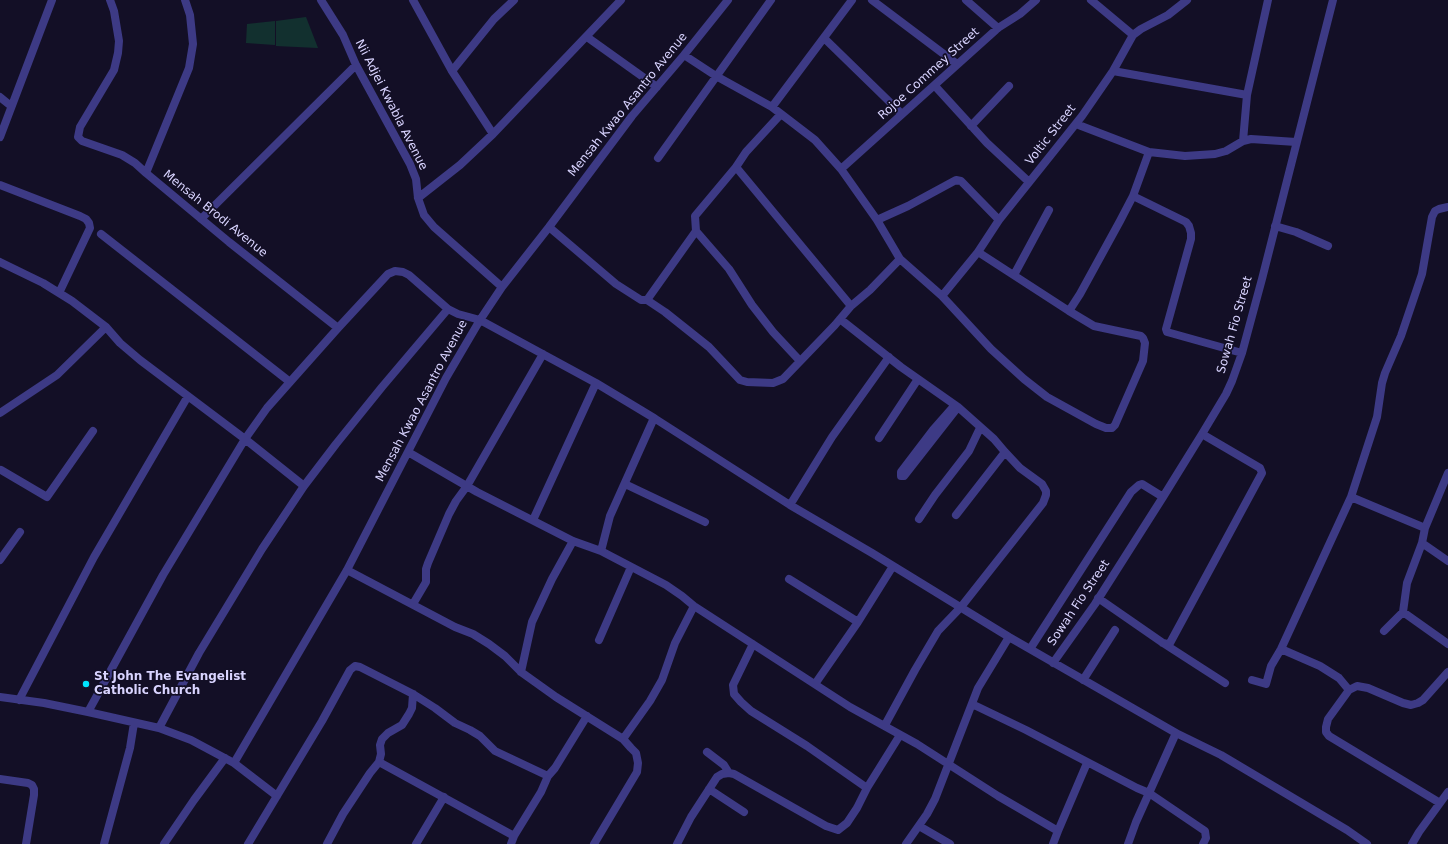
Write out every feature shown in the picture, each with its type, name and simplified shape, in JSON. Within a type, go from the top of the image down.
[{"type":"street","points":[[0,137],[52,0]]},
{"type":"street","points":[[110,0],[114,11],[119,41],[116,64],[114,70],[80,127],[78,137],[82,141],[122,155],[136,163],[146,173]]},
{"type":"street","name":"Mensah Brodi Avenue","points":[[185,0],[190,15],[193,44],[189,68],[146,173],[201,219],[338,328]]},
{"type":"street","name":"Nii Adjei Kwabla Avenue","points":[[321,0],[342,35],[356,65],[410,164],[416,179],[418,198],[424,215],[434,227],[502,287]]},
{"type":"street","points":[[412,0],[452,71],[493,134]]},
{"type":"street","points":[[452,71],[494,19],[514,0]]},
{"type":"street","points":[[418,198],[460,164],[493,134],[621,0]]},
{"type":"street","name":"Mensah Kwao Asantro Avenue","points":[[234,763],[347,570],[446,378],[480,320],[502,287],[628,121],[728,0]]},
{"type":"street","points":[[658,158],[771,0]]},
{"type":"street","points":[[772,107],[852,0]]},
{"type":"street","points":[[872,0],[957,64]]},
{"type":"street","points":[[966,0],[998,28]]},
{"type":"street","name":"Rojoe Commey Street","points":[[841,168],[935,86],[957,64],[998,28],[1020,14],[1036,0]]},
{"type":"street","points":[[1091,0],[1133,35]]},
{"type":"street","name":"Voltic Street","points":[[942,296],[978,252],[999,220],[1076,124],[1113,71],[1133,35],[1141,29],[1168,16],[1187,0]]},
{"type":"street","points":[[1243,141],[1247,95],[1268,0]]},
{"type":"street","points":[[1324,0],[1333,0]]},
{"type":"street","name":"Sowah Fio Street","points":[[1053,663],[1098,598],[1163,497],[1226,394],[1242,353],[1333,0]]},
{"type":"street","points":[[587,37],[657,87]]},
{"type":"street","points":[[824,38],[902,114]]},
{"type":"street","points":[[684,55],[716,76],[772,107],[815,140],[841,168],[877,220],[900,259],[942,296],[991,348],[1024,379],[1047,397],[1096,424],[1106,428],[1112,428],[1115,425],[1143,361],[1145,343],[1142,336],[1094,326],[978,252]]},
{"type":"street","points":[[201,219],[356,65]]},
{"type":"street","points":[[1113,71],[1247,95]]},
{"type":"street","points":[[935,86],[987,143],[1029,182]]},
{"type":"street","points":[[971,126],[1008,86]]},
{"type":"street","points":[[0,97],[12,106]]},
{"type":"street","points":[[781,114],[746,152],[736,167],[695,216],[696,231],[729,269],[752,305],[773,332],[800,361]]},
{"type":"street","points":[[1076,124],[1149,152],[1179,156],[1215,154],[1226,151],[1243,141],[1256,139],[1296,142]]},
{"type":"street","points":[[1069,311],[1080,294],[1133,196],[1149,152]]},
{"type":"street","points":[[736,167],[851,306]]},
{"type":"street","points":[[877,220],[908,206],[956,180],[961,182],[999,220]]},
{"type":"street","points":[[0,185],[80,216],[86,219],[89,223],[90,228],[59,293]]},
{"type":"street","points":[[1133,196],[1186,222],[1191,233],[1191,239],[1166,332],[1242,353]]},
{"type":"street","points":[[1252,680],[1266,684],[1271,666],[1281,649],[1351,497],[1377,417],[1385,373],[1402,336],[1422,274],[1432,217],[1435,211],[1448,208]]},
{"type":"street","points":[[1014,275],[1049,210]]},
{"type":"street","points":[[1275,226],[1296,232],[1328,246]]},
{"type":"street","points":[[549,227],[616,284],[641,300],[647,300],[665,312],[709,347],[740,380],[747,382],[773,383],[782,379],[851,306],[870,290],[900,259]]},
{"type":"street","points":[[647,300],[696,231]]},
{"type":"street","points":[[102,234],[290,382]]},
{"type":"street","points":[[0,262],[43,283],[106,327],[120,343],[245,438],[304,486]]},
{"type":"street","points":[[88,712],[163,575],[245,438],[267,408],[338,328],[388,274],[395,271],[403,272],[409,275],[448,309],[458,314],[480,320],[596,383],[654,418],[790,505],[1009,637],[1176,733],[1221,755],[1368,844]]},
{"type":"street","points":[[159,728],[199,653],[262,549],[304,486],[373,399],[448,309]]},
{"type":"street","points":[[840,319],[956,406],[994,439],[1004,452],[1026,473],[1042,484],[1046,494],[1043,503],[961,607],[935,636],[885,726]]},
{"type":"street","points":[[0,413],[57,375],[106,327]]},
{"type":"street","points":[[413,604],[426,582],[426,569],[428,563],[449,514],[456,501],[468,486],[543,354]]},
{"type":"street","points":[[790,505],[832,437],[889,357]]},
{"type":"street","points":[[879,438],[918,379]]},
{"type":"street","points":[[533,520],[596,383]]},
{"type":"street","points":[[19,700],[94,556],[188,396]]},
{"type":"street","points":[[921,449],[956,406]]},
{"type":"street","points":[[601,551],[610,516],[654,418]]},
{"type":"street","points":[[919,519],[969,451],[980,428]]},
{"type":"street","points":[[0,470],[47,497],[93,432]]},
{"type":"street","points":[[1163,643],[1170,643],[1262,473],[1260,468],[1202,434]]},
{"type":"street","points":[[408,452],[477,492],[573,541],[601,551],[666,585],[694,606],[814,684],[861,713],[917,744],[948,765],[1058,831]]},
{"type":"street","points":[[956,515],[1004,452]]},
{"type":"street","points":[[1384,631],[1403,612],[1406,582],[1422,543],[1425,528],[1448,473]]},
{"type":"street","points":[[625,484],[705,522]]},
{"type":"street","points":[[1030,649],[1131,492],[1142,484],[1163,497]]},
{"type":"street","points":[[1351,497],[1425,528]]},
{"type":"street","points":[[0,560],[20,532]]},
{"type":"street","points":[[521,672],[532,622],[552,578],[573,541]]},
{"type":"street","points":[[1422,543],[1448,561]]},
{"type":"street","points":[[599,640],[631,566]]},
{"type":"street","points":[[814,684],[858,622],[893,566]]},
{"type":"street","points":[[347,570],[473,634],[505,656],[521,672],[623,738],[636,754],[638,763],[636,772],[594,844]]},
{"type":"street","points":[[789,579],[858,622]]},
{"type":"street","points":[[1098,598],[1163,643],[1225,683]]},
{"type":"street","points":[[623,738],[650,701],[662,680],[675,643],[694,606]]},
{"type":"street","points":[[1403,612],[1448,644]]},
{"type":"street","points":[[1083,680],[1115,630]]},
{"type":"street","points":[[906,844],[935,799],[978,688],[1009,637]]},
{"type":"street","points":[[753,644],[732,685],[734,694],[751,711],[808,746],[867,788]]},
{"type":"street","points":[[1281,649],[1324,669],[1339,678],[1349,690]]},
{"type":"street","points":[[248,844],[350,670],[355,666],[360,667],[413,694],[455,723],[480,736],[495,751],[548,776]]},
{"type":"street","points":[[1440,803],[1329,736],[1326,732],[1326,727],[1328,719],[1349,690],[1357,686],[1362,686],[1411,705],[1423,700],[1448,672]]},
{"type":"street","points":[[327,844],[343,814],[379,762],[381,754],[380,745],[382,739],[388,733],[402,725],[412,708],[413,694]]},
{"type":"street","points":[[0,697],[88,712],[159,728],[191,740],[226,758],[277,796]]},
{"type":"street","points":[[972,704],[1149,793],[1205,831],[1206,838],[1203,844]]},
{"type":"street","points":[[511,844],[514,836],[541,792],[548,776],[555,768],[587,716]]},
{"type":"street","points":[[104,844],[130,748],[134,723]]},
{"type":"street","points":[[1128,844],[1176,733]]},
{"type":"street","points":[[679,843],[691,817],[717,777],[722,774],[729,773],[734,774],[826,826],[838,830],[847,823],[900,735]]},
{"type":"street","points":[[707,752],[724,765],[729,773]]},
{"type":"street","points":[[164,844],[194,800],[226,758]]},
{"type":"street","points":[[379,762],[514,836]]},
{"type":"street","points":[[1054,844],[1058,831],[1087,763]]},
{"type":"street","points":[[0,779],[28,783],[32,785],[34,789],[26,844]]},
{"type":"street","points":[[709,789],[744,812]]},
{"type":"street","points":[[1412,844],[1440,803],[1448,794]]},
{"type":"street","points":[[416,844],[444,797]]},
{"type":"street","points":[[919,826],[950,844]]},
{"type":"green space","points":[[306,17],[318,48],[276,46],[276,21]]},
{"type":"green space","points":[[275,21],[275,45],[246,43],[247,24]]},
{"type":"place","name":"St John The Evangelist Catholic Church","points":[[86,684]]}]
